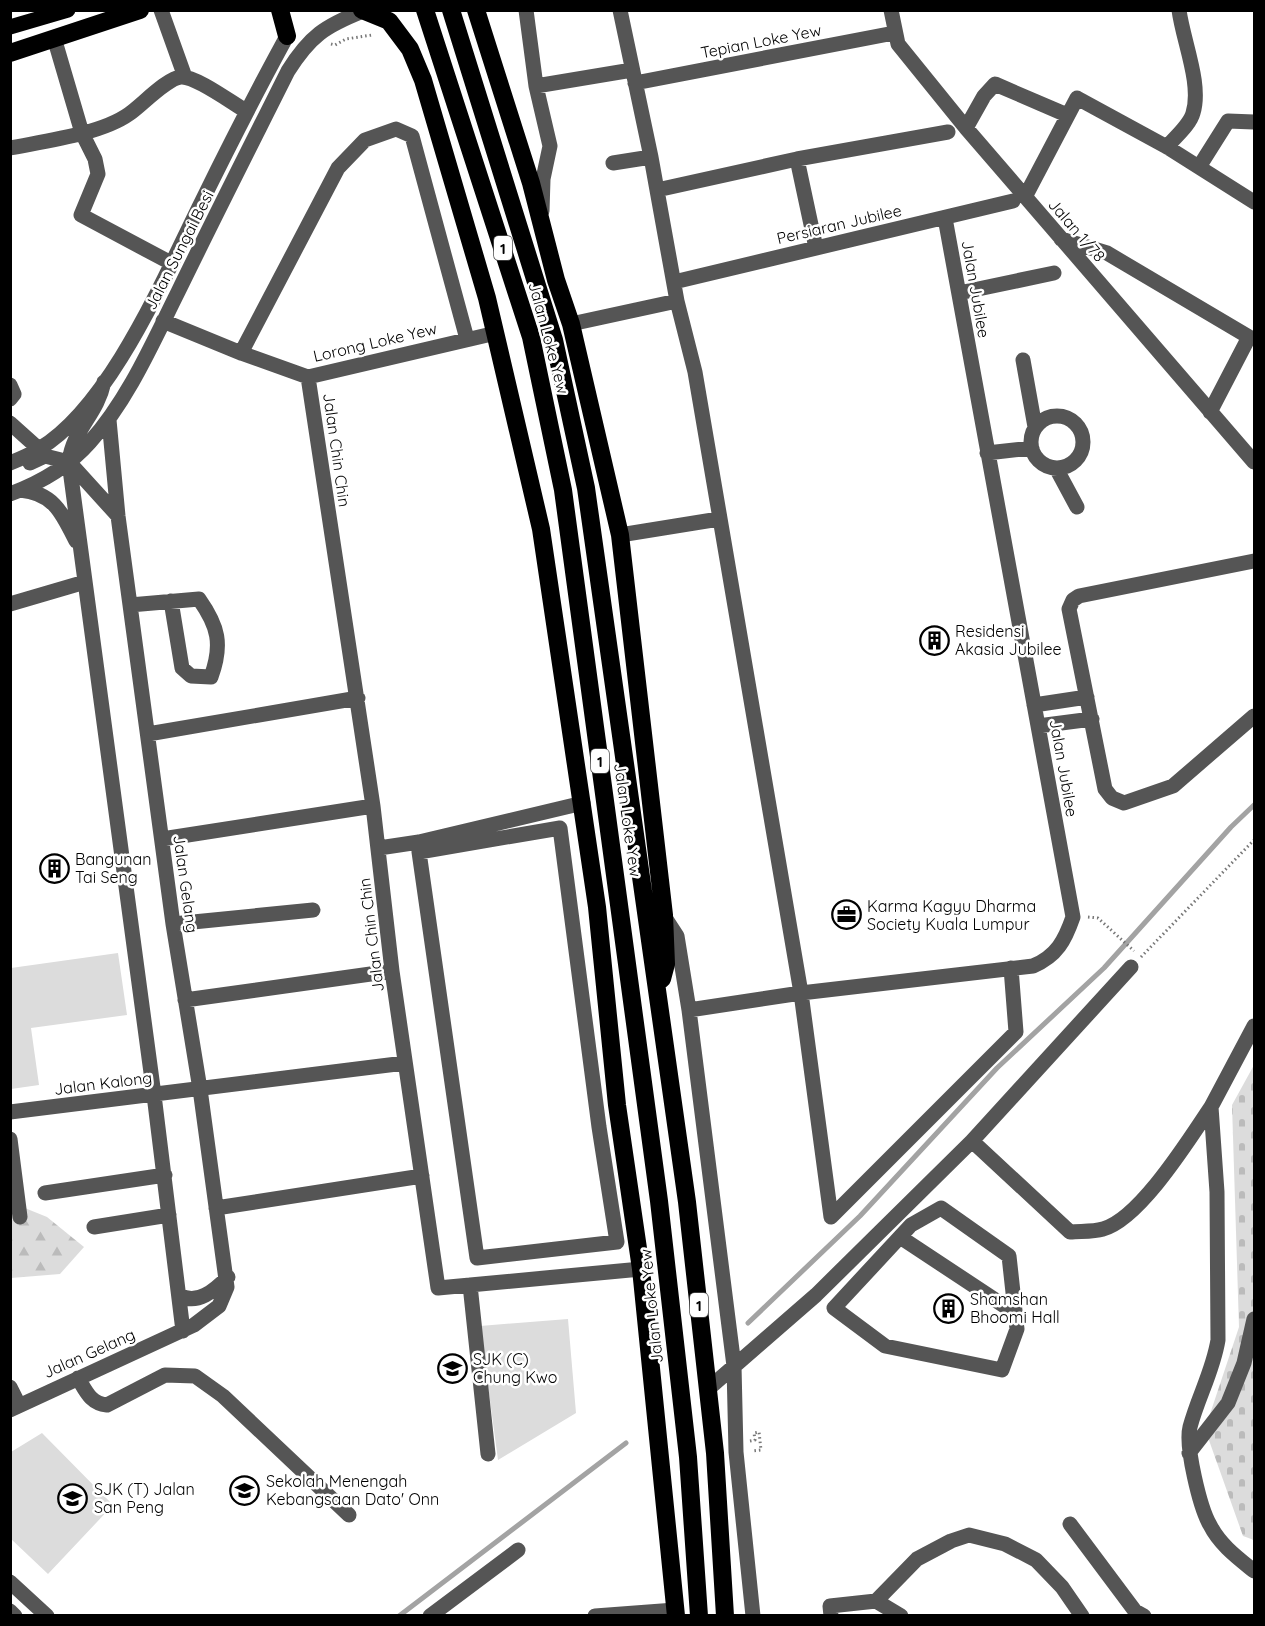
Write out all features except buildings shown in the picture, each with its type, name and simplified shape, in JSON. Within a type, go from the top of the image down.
[{"type":"highway","points":[[10,53],[140,10]]},
{"type":"highway","points":[[279,10],[286,36]]},
{"type":"highway","name":"Jalan Loke Yew","points":[[425,10],[531,337],[563,490],[659,1201],[688,1457],[699,1616]]},
{"type":"highway","name":"Jalan Loke Yew","points":[[451,10],[554,340],[586,488],[687,1202],[708,1389],[725,1616]]},
{"type":"highway","points":[[476,10],[531,183],[571,324],[620,534],[664,915],[666,964],[658,997]]},
{"type":"highway","points":[[363,11],[389,21],[410,49],[423,80],[495,333],[542,529],[597,907],[617,1105],[641,1269],[676,1613]]},
{"type":"highway","points":[[459,208],[465,189],[480,174],[487,171],[515,169],[531,183]]},
{"type":"highway","points":[[597,907],[614,978],[636,1032]]},
{"type":"main road","points":[[10,27],[68,10]]},
{"type":"street","points":[[161,10],[185,77],[246,111]]},
{"type":"street","points":[[526,10],[536,86],[550,146],[543,179],[542,226]]},
{"type":"street","points":[[620,10],[651,157],[677,301],[695,372],[801,993],[831,1217],[1016,1032],[1011,968]]},
{"type":"street","name":"Jalan 1/78","points":[[891,10],[898,44],[966,128],[1019,199],[1061,239],[1254,462]]},
{"type":"street","points":[[1167,147],[1193,115],[1194,105],[1195,86],[1183,39],[1179,10]]},
{"type":"street","name":"Jalan Sungai Besi","points":[[15,492],[69,462],[109,420],[164,321],[299,53],[325,27],[363,11]]},
{"type":"street","name":"Tepian Loke Yew","points":[[536,86],[633,76],[894,33]]},
{"type":"street","name":"Jalan Sungai Besi","points":[[10,463],[39,449],[75,418],[104,382],[142,321],[246,111],[286,36]]},
{"type":"street","points":[[55,40],[82,133],[95,159],[98,174],[81,215],[171,263]]},
{"type":"street","points":[[10,148],[82,133],[126,116],[169,82],[185,77]]},
{"type":"street","points":[[966,128],[984,96],[995,84],[1067,115]]},
{"type":"street","points":[[1019,199],[1077,98],[1167,147],[1254,202]]},
{"type":"street","points":[[1199,167],[1228,121],[1254,123]]},
{"type":"street","points":[[241,353],[338,168],[365,140],[396,129],[412,136],[467,339]]},
{"type":"street","points":[[657,190],[797,159],[948,132]]},
{"type":"street","points":[[613,163],[651,157]]},
{"type":"street","points":[[797,159],[816,248]]},
{"type":"street","name":"Persiaran Jubilee","points":[[674,282],[1019,199]]},
{"type":"street","name":"Jalan Jubilee","points":[[690,1010],[801,993],[1033,966],[1047,960],[1065,941],[1073,917],[945,218]]},
{"type":"street","points":[[1061,239],[1107,253],[1249,337],[1209,412]]},
{"type":"street","points":[[959,293],[1054,273]]},
{"type":"street","points":[[571,324],[677,301]]},
{"type":"street","name":"Lorong Loke Yew","points":[[164,321],[241,353],[308,376],[495,333]]},
{"type":"street","points":[[1023,360],[1035,427],[1032,448],[1041,462],[1056,468],[1073,463],[1079,456],[1083,447],[1080,429],[1067,417],[1058,415],[1041,420],[1035,427]]},
{"type":"street","name":"Jalan Chin Chin","points":[[308,376],[358,698],[379,848],[392,971],[438,1288],[641,1269]]},
{"type":"street","points":[[104,382],[100,398],[71,444],[69,462],[105,746],[165,1175],[183,1331]]},
{"type":"street","points":[[10,385],[14,394],[10,399]]},
{"type":"street","name":"Jalan Gelang","points":[[15,1408],[183,1331],[205,1318],[219,1306],[225,1295],[228,1277],[173,924],[118,516],[109,420]]},
{"type":"street","points":[[10,423],[39,449]]},
{"type":"street","points":[[987,453],[1032,448]]},
{"type":"street","points":[[10,471],[45,456],[69,462],[118,516]]},
{"type":"street","points":[[1056,468],[1077,507]]},
{"type":"street","points":[[15,492],[43,494],[55,505],[82,552]]},
{"type":"street","points":[[620,534],[719,519]]},
{"type":"street","points":[[1254,561],[1073,600],[1069,609],[1105,789],[1112,798],[1124,803],[1173,786],[1254,716]]},
{"type":"street","points":[[10,604],[85,582]]},
{"type":"street","points":[[130,605],[171,601],[199,599],[214,621],[218,645],[211,677],[191,676],[182,668],[171,601]]},
{"type":"street","points":[[1034,705],[1087,697]]},
{"type":"street","points":[[148,734],[358,698]]},
{"type":"street","points":[[1038,726],[1092,719]]},
{"type":"street","points":[[379,848],[419,842],[583,803]]},
{"type":"street","points":[[162,839],[373,806]]},
{"type":"street","points":[[560,828],[585,1015],[617,1242],[477,1258],[419,852],[560,828]]},
{"type":"street","points":[[173,924],[313,910]]},
{"type":"street","points":[[664,915],[676,936],[690,1010],[734,1366],[736,1452],[753,1616]]},
{"type":"street","points":[[708,1389],[816,1294],[972,1141],[1134,961]]},
{"type":"street","points":[[184,1000],[392,971]]},
{"type":"street","points":[[585,1015],[610,1026]]},
{"type":"street","points":[[972,1141],[1070,1232],[1104,1229],[1119,1221],[1167,1173],[1210,1107],[1254,1026]]},
{"type":"street","name":"Jalan Kalong","points":[[10,1112],[405,1063]]},
{"type":"street","points":[[599,1127],[612,1117],[617,1105]]},
{"type":"street","points":[[1210,1107],[1217,1192],[1218,1340],[1214,1363],[1189,1429],[1189,1453],[1209,1525],[1227,1549],[1254,1571]]},
{"type":"street","points":[[10,1139],[20,1217]]},
{"type":"street","points":[[45,1193],[165,1175]]},
{"type":"street","points":[[216,1208],[422,1176]]},
{"type":"street","points":[[816,1294],[834,1308],[885,1346],[1002,1370],[1017,1329],[1010,1256],[941,1208],[911,1225],[834,1308]]},
{"type":"street","points":[[94,1227],[169,1215]]},
{"type":"street","points":[[900,1237],[1015,1313]]},
{"type":"street","points":[[836,1275],[862,1277]]},
{"type":"street","points":[[179,1295],[193,1299],[204,1296],[215,1290],[228,1277]]},
{"type":"street","points":[[470,1285],[488,1454]]},
{"type":"street","points":[[1189,1453],[1228,1403],[1244,1363],[1254,1319]]},
{"type":"street","points":[[78,1378],[89,1397],[98,1404],[107,1405],[165,1374],[195,1376],[223,1396],[349,1515]]},
{"type":"street","points":[[10,1387],[15,1408]]},
{"type":"street","points":[[1070,1524],[1135,1611],[1143,1616]]},
{"type":"street","points":[[831,1611],[876,1601],[917,1560],[969,1534],[1005,1544],[1036,1560],[1062,1587],[1082,1616]]},
{"type":"street","points":[[430,1616],[518,1550]]},
{"type":"street","points":[[10,1582],[47,1616]]},
{"type":"street","points":[[876,1601],[901,1616]]},
{"type":"street","points":[[10,1611],[15,1616]]},
{"type":"street","points":[[597,1615],[676,1613]]},
{"type":"path","points":[[346,39],[372,35]]},
{"type":"path","points":[[1098,918],[1117,935],[1134,961],[1254,840]]},
{"type":"path","points":[[755,1440],[754,1433],[759,1432],[760,1450]]},
{"type":"green space","points":[[118,953],[127,1015],[31,1028],[39,1085],[11,1089],[11,968]]},
{"type":"green space","points":[[1254,1065],[1254,1540],[1243,1536],[1205,1429],[1239,1327],[1232,1105]]},
{"type":"green space","points":[[10,1202],[47,1217],[84,1247],[60,1274],[11,1278]]},
{"type":"green space","points":[[568,1319],[576,1413],[498,1460],[480,1326]]},
{"type":"green space","points":[[42,1433],[113,1505],[48,1574],[10,1538],[11,1452]]},
{"type":"waterway","points":[[748,1323],[860,1216],[997,1068],[1104,968],[1231,827],[1254,805]]},
{"type":"waterway","points":[[399,1616],[626,1443]]},
{"type":"place","name":"Residensi Akasia Jubilee","points":[[934,640]]},
{"type":"place","name":"Bangunan Tai Seng","points":[[54,868]]},
{"type":"place","name":"Karma Kagyu Dharma Society Kuala Lumpur","points":[[846,915]]},
{"type":"place","name":"Shamshan Bhoomi Hall","points":[[949,1308]]},
{"type":"place","name":"SJK (C) Chung Kwo","points":[[452,1368]]},
{"type":"place","name":"Sekolah Menengah Kebangsaan Dato' Onn","points":[[245,1490]]},
{"type":"place","name":"SJK (T) Jalan San Peng","points":[[73,1498]]}]
